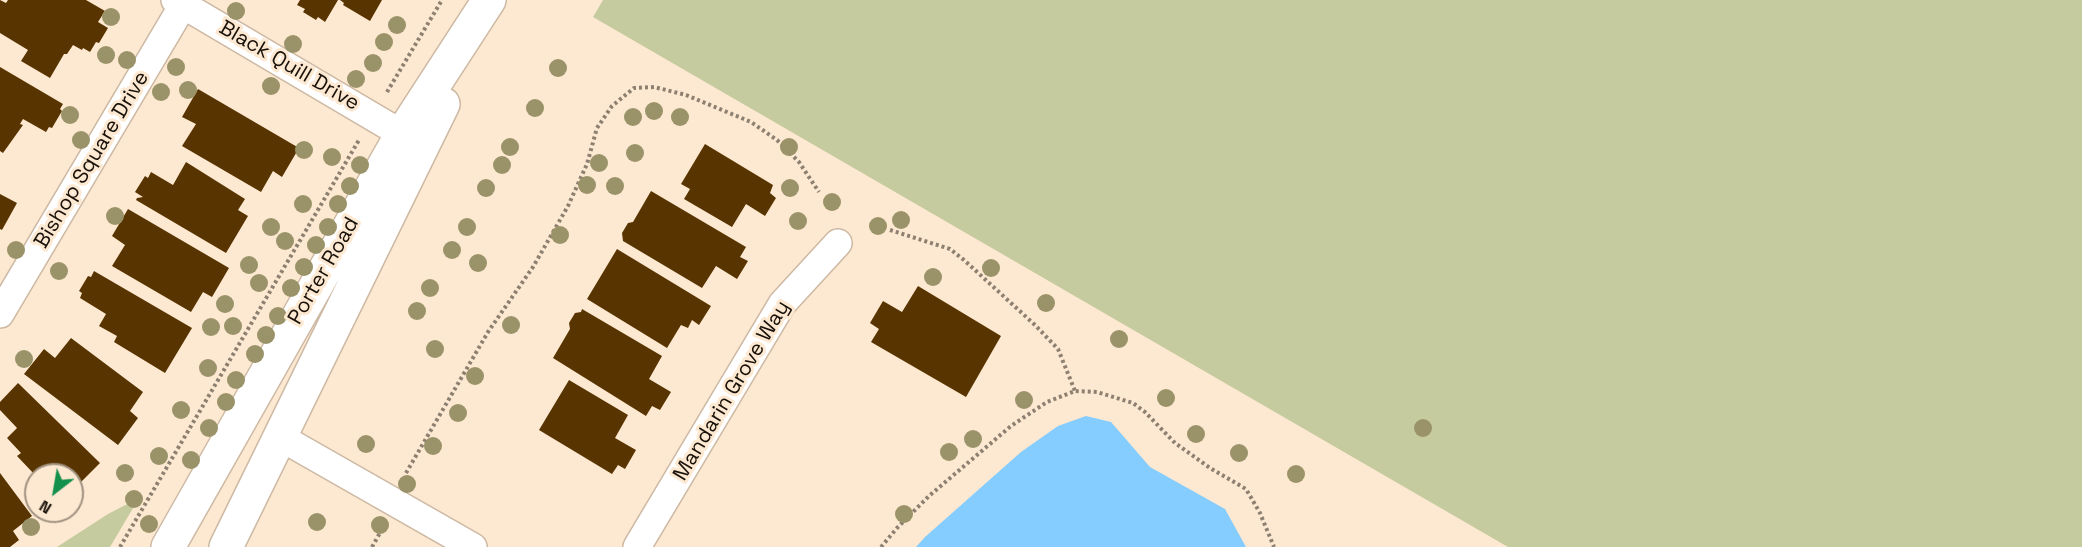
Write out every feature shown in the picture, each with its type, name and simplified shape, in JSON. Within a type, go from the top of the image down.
[{"type":"main road","name":"Porter Road","points":[[168,547],[402,134],[491,0]]},
{"type":"main road","name":"Porter Road","points":[[226,547],[491,0]]},
{"type":"street","name":"Black Quill Drive","points":[[179,3],[402,134]]},
{"type":"street","name":"Bishop Square Drive","points":[[0,314],[179,3]]},
{"type":"street","name":"Mandarin Grove Way","points":[[638,547],[782,304],[838,243]]},
{"type":"street","points":[[280,437],[473,547]]},
{"type":"path","points":[[120,547],[442,0]]},
{"type":"path","points":[[406,472],[488,332],[533,267],[568,206],[587,164],[597,128],[612,106],[634,88],[654,87],[686,96],[751,122],[777,140],[792,154],[819,192]]},
{"type":"path","points":[[890,230],[950,249],[964,260],[1035,325],[1058,350],[1075,391]]},
{"type":"path","points":[[881,547],[930,496],[1011,426],[1047,402],[1075,391],[1097,392],[1133,403],[1175,443],[1210,468],[1246,489],[1260,513],[1274,547]]},
{"type":"path","points":[[372,547],[381,531]]},
{"type":"green space","points":[[603,0],[2082,0],[2082,547],[1508,547],[593,17]]},
{"type":"green space","points":[[139,498],[110,547],[57,547],[108,514]]},
{"type":"water","points":[[1086,416],[1111,422],[1150,467],[1225,509],[1246,547],[916,547],[1021,452],[1058,426]]},
{"type":"building","points":[[0,0],[6,3],[8,0],[86,0],[105,11],[98,22],[108,28],[90,52],[73,45],[67,54],[64,54],[50,78],[21,61],[28,50],[0,33]]},
{"type":"building","points":[[300,0],[338,0],[325,22],[318,17],[316,20],[303,12],[305,9],[297,5]]},
{"type":"building","points":[[340,0],[382,0],[370,21],[343,5],[344,3]]},
{"type":"building","points":[[0,67],[63,104],[60,109],[62,111],[52,128],[49,127],[46,132],[23,119],[20,124],[23,125],[3,153],[0,151]]},
{"type":"building","points":[[198,89],[299,148],[282,177],[273,171],[261,192],[182,146],[196,124],[182,117]]},
{"type":"building","points":[[705,144],[773,185],[770,193],[776,198],[765,216],[746,204],[732,227],[684,199],[690,189],[681,184]]},
{"type":"building","points":[[186,162],[245,199],[238,210],[248,216],[226,253],[136,200],[143,197],[135,192],[145,176],[148,178],[151,172],[173,185]]},
{"type":"building","points":[[651,191],[746,247],[740,257],[748,261],[737,279],[716,266],[702,288],[623,241],[622,233],[628,223],[633,222]]},
{"type":"building","points":[[0,194],[17,203],[2,230],[0,229]]},
{"type":"building","points":[[128,209],[229,268],[212,297],[203,292],[191,312],[112,266],[125,245],[112,236]]},
{"type":"building","points":[[617,249],[711,306],[699,325],[692,320],[688,328],[681,325],[667,348],[587,299]]},
{"type":"building","points":[[94,271],[192,328],[165,373],[114,342],[117,336],[99,326],[106,314],[80,298],[82,293],[79,291]]},
{"type":"building","points":[[918,286],[1001,336],[966,397],[871,342],[879,329],[870,323],[883,301],[902,312]]},
{"type":"building","points":[[582,309],[662,356],[649,379],[671,392],[660,410],[652,406],[646,416],[553,358],[570,329],[569,323],[575,313],[581,312]]},
{"type":"building","points":[[71,338],[143,392],[130,411],[138,418],[118,445],[24,374],[44,349],[55,358]]},
{"type":"building","points":[[569,380],[628,415],[615,438],[636,450],[625,469],[618,465],[612,474],[539,430]]},
{"type":"building","points":[[18,383],[100,463],[84,479],[84,463],[24,463],[17,456],[21,453],[7,438],[17,428],[0,410],[0,402]]},
{"type":"building","points":[[0,473],[24,505],[24,522],[13,531],[19,540],[10,547],[0,547]]}]
